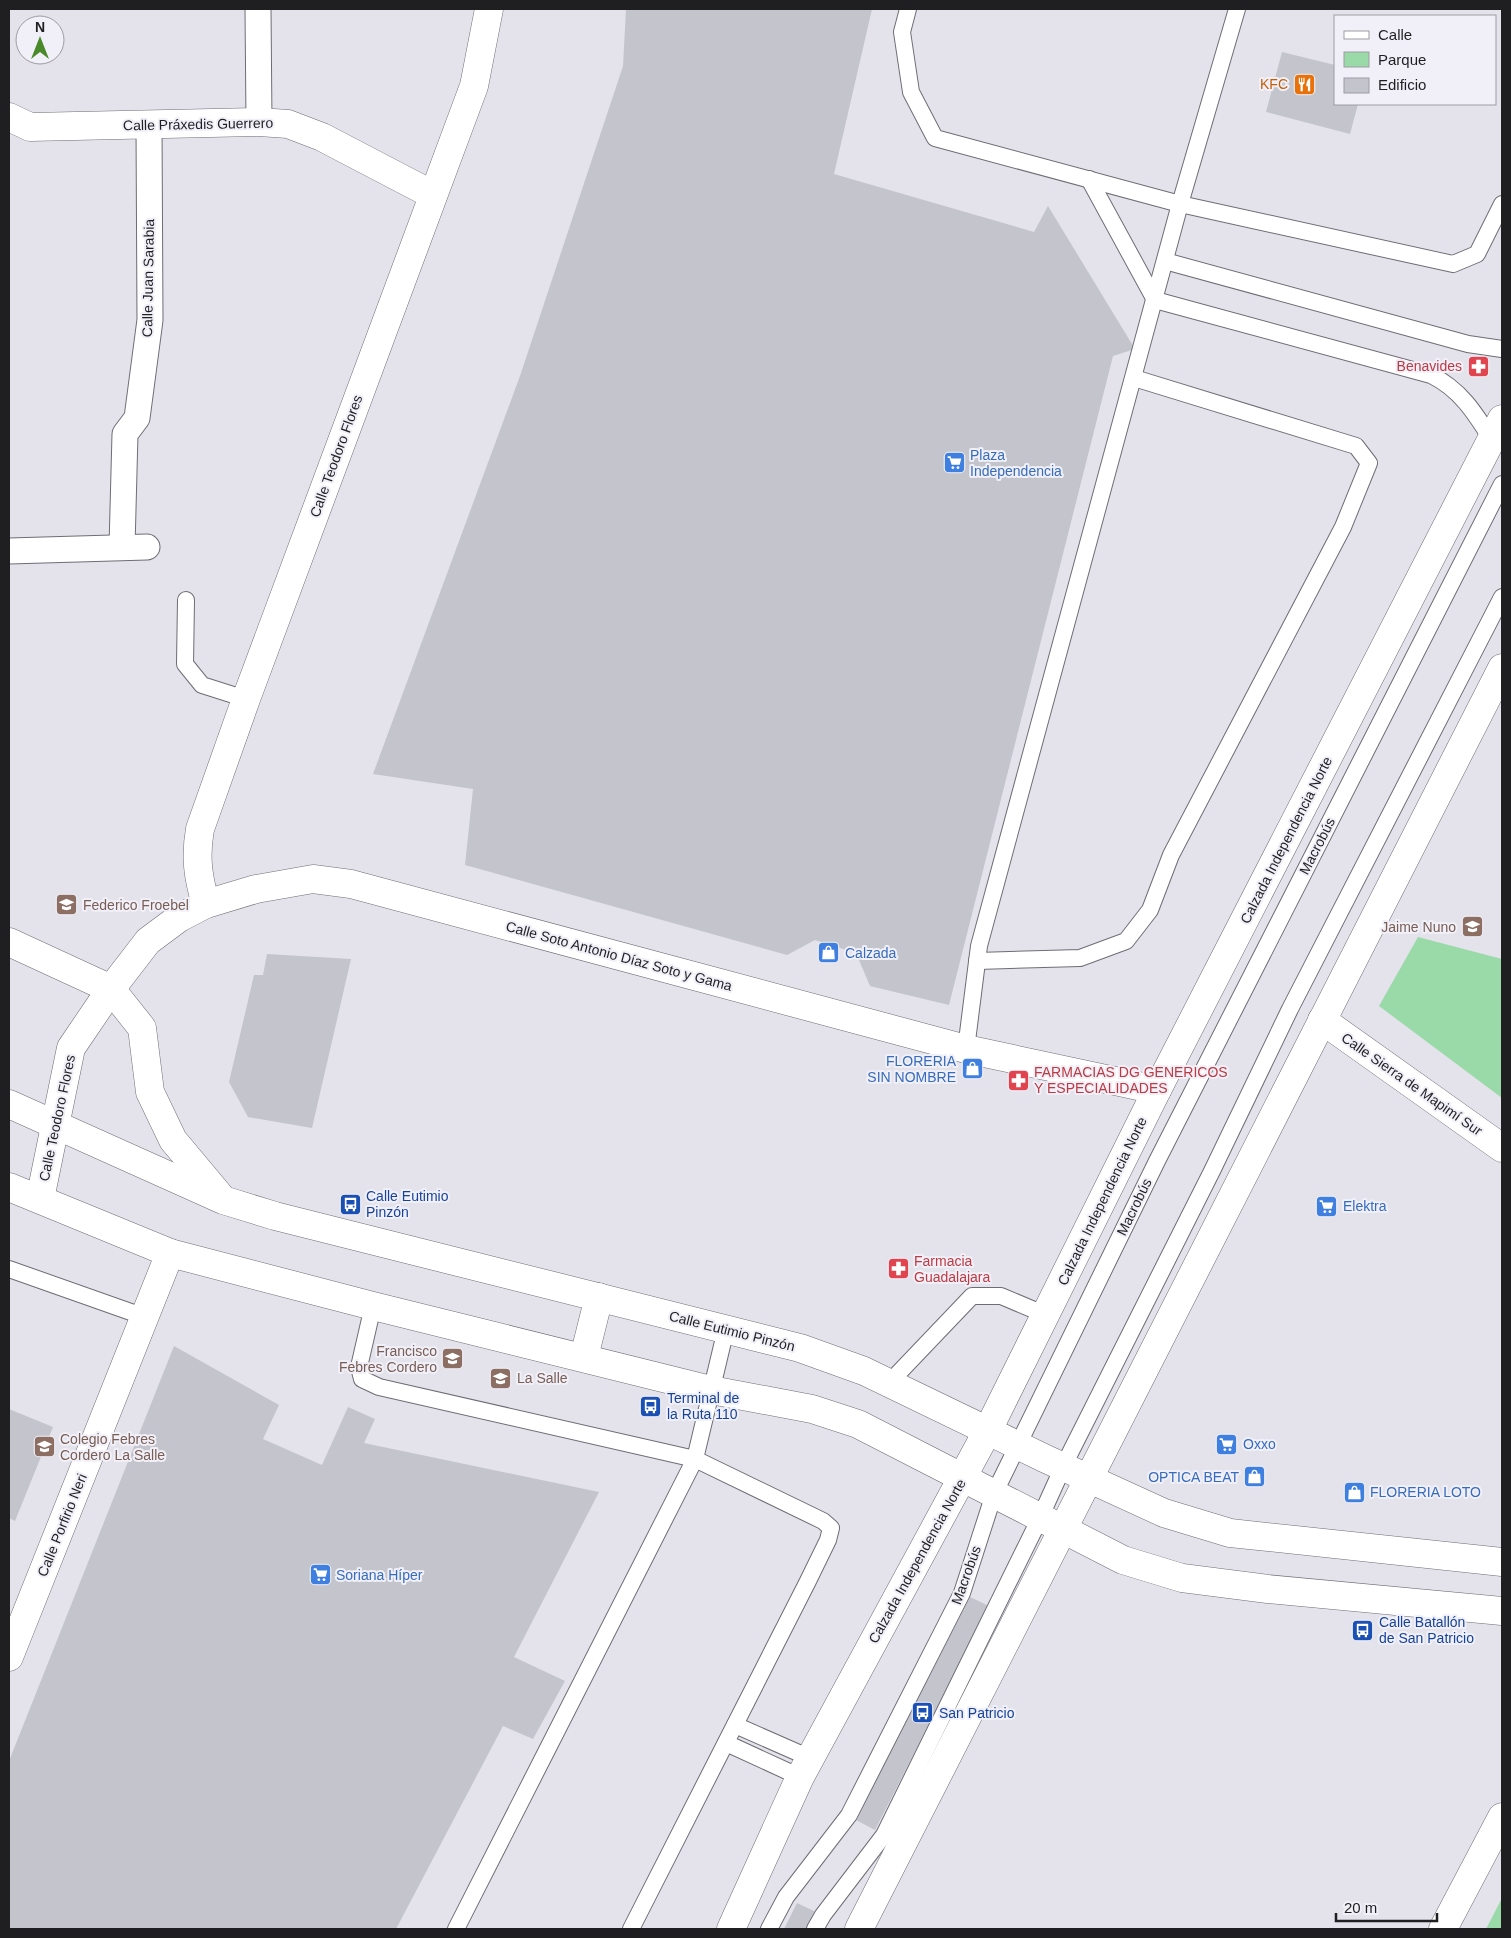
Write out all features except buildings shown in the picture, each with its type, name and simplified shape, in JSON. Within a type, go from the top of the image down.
[{"type":"street","points":[[258,9],[259,122]]},
{"type":"street","name":"Calle Teodoro Flores","points":[[206,904],[198,875],[196,852],[200,829],[246,699],[474,86],[489,9]]},
{"type":"street","name":"Calle Práxedis Guerrero","points":[[9,117],[30,127],[259,122],[288,124],[322,137],[433,195]]},
{"type":"street","name":"Calle Juan Sarabia","points":[[122,547],[125,434],[137,418],[150,320],[150,124]]},
{"type":"street","name":"Calzada Independencia Norte","points":[[731,1929],[805,1768],[988,1430],[1158,1090],[1497,430]]},
{"type":"street","points":[[9,551],[147,547]]},
{"type":"street","points":[[859,1929],[1041,1519],[1087,1479],[1502,668]]},
{"type":"street","name":"Calle Soto Antonio Díaz Soto y Gama","points":[[111,989],[148,941],[179,918],[206,904],[256,889],[313,879],[351,884],[966,1049],[1158,1090]]},
{"type":"street","points":[[9,942],[111,989],[142,1028],[150,1092],[173,1140],[223,1200]]},
{"type":"street","name":"Calle Teodoro Flores","points":[[40,1199],[71,1048],[111,989]]},
{"type":"street","name":"Calle Sierra de Mapimí Sur","points":[[1322,1020],[1502,1148]]},
{"type":"street","name":"Calle Eutimio Pinzón","points":[[9,1104],[223,1200],[275,1216],[800,1348],[864,1371],[1054,1463]]},
{"type":"street","points":[[9,1187],[170,1253],[373,1306],[711,1390],[812,1409],[858,1424],[1123,1560],[1182,1578],[1278,1590],[1502,1611]]},
{"type":"street","name":"Calle Porfirio Neri","points":[[9,1657],[170,1253]]},
{"type":"street","points":[[584,1357],[599,1297]]},
{"type":"street","points":[[1054,1463],[1164,1513],[1230,1533],[1502,1562]]},
{"type":"street","points":[[1443,1929],[1502,1817]]},
{"type":"lane","points":[[908,9],[902,32],[911,92],[935,138],[1180,204],[1453,264],[1477,254],[1502,204]]},
{"type":"lane","points":[[966,1049],[979,946],[1180,204],[1237,9]]},
{"type":"lane","points":[[1089,180],[1155,300],[1431,375],[1447,382],[1474,411],[1497,430]]},
{"type":"lane","points":[[1165,261],[1468,344],[1502,349]]},
{"type":"lane","points":[[976,961],[1080,958],[1126,941],[1150,910],[1171,855],[1343,527],[1369,463],[1356,446],[1134,378]]},
{"type":"lane","name":"Macrobús","points":[[770,1929],[786,1897],[849,1815],[962,1593],[994,1494],[1162,1152],[1502,484]]},
{"type":"lane","points":[[815,1929],[822,1915],[884,1835],[1041,1519],[1054,1463],[1212,1171],[1290,1009],[1502,597]]},
{"type":"lane","points":[[186,600],[185,664],[202,685],[246,699]]},
{"type":"lane","points":[[9,1269],[145,1317]]},
{"type":"lane","points":[[889,1383],[972,1296],[1001,1296],[1046,1315]]},
{"type":"lane","points":[[373,1306],[359,1367],[362,1379],[379,1387],[695,1459],[823,1520],[831,1528],[828,1540],[807,1583],[631,1929]]},
{"type":"lane","points":[[456,1929],[695,1459],[726,1329]]},
{"type":"lane","points":[[735,1725],[805,1768]]},
{"type":"lane","points":[[726,1743],[805,1768]]},
{"type":"green space","points":[[1418,937],[1502,959],[1502,1098],[1379,1006]]},
{"type":"green space","points":[[1502,1898],[1502,1929],[1486,1929]]},
{"type":"place","name":"KFC","points":[[1304,84]]},
{"type":"place","name":"Benavides","points":[[1478,366]]},
{"type":"place","name":"Plaza Independencia","points":[[954,463]]},
{"type":"place","name":"Federico Froebel","points":[[67,905]]},
{"type":"place","name":"Jaime Nuno","points":[[1472,927]]},
{"type":"place","name":"Calzada","points":[[829,953]]},
{"type":"place","name":"FLORERIA SIN NOMBRE","points":[[972,1069]]},
{"type":"place","name":"FARMACIAS DG GENERICOS Y ESPECIALIDADES","points":[[1018,1080]]},
{"type":"place","name":"Calle Eutimio Pinzón","points":[[350,1204]]},
{"type":"place","name":"Elektra","points":[[1327,1206]]},
{"type":"place","name":"Farmacia Guadalajara","points":[[898,1269]]},
{"type":"place","name":"Francisco Febres Cordero","points":[[453,1359]]},
{"type":"place","name":"La Salle","points":[[501,1378]]},
{"type":"place","name":"Terminal de la Ruta 110","points":[[651,1406]]},
{"type":"place","name":"Oxxo","points":[[1227,1444]]},
{"type":"place","name":"Colegio Febres Cordero La Salle","points":[[44,1447]]},
{"type":"place","name":"OPTICA BEAT","points":[[1255,1477]]},
{"type":"place","name":"FLORERIA LOTO","points":[[1354,1492]]},
{"type":"place","name":"Soriana Híper","points":[[320,1575]]},
{"type":"place","name":"Calle Batallón de San Patricio","points":[[1363,1630]]},
{"type":"place","name":"San Patricio","points":[[923,1713]]}]
